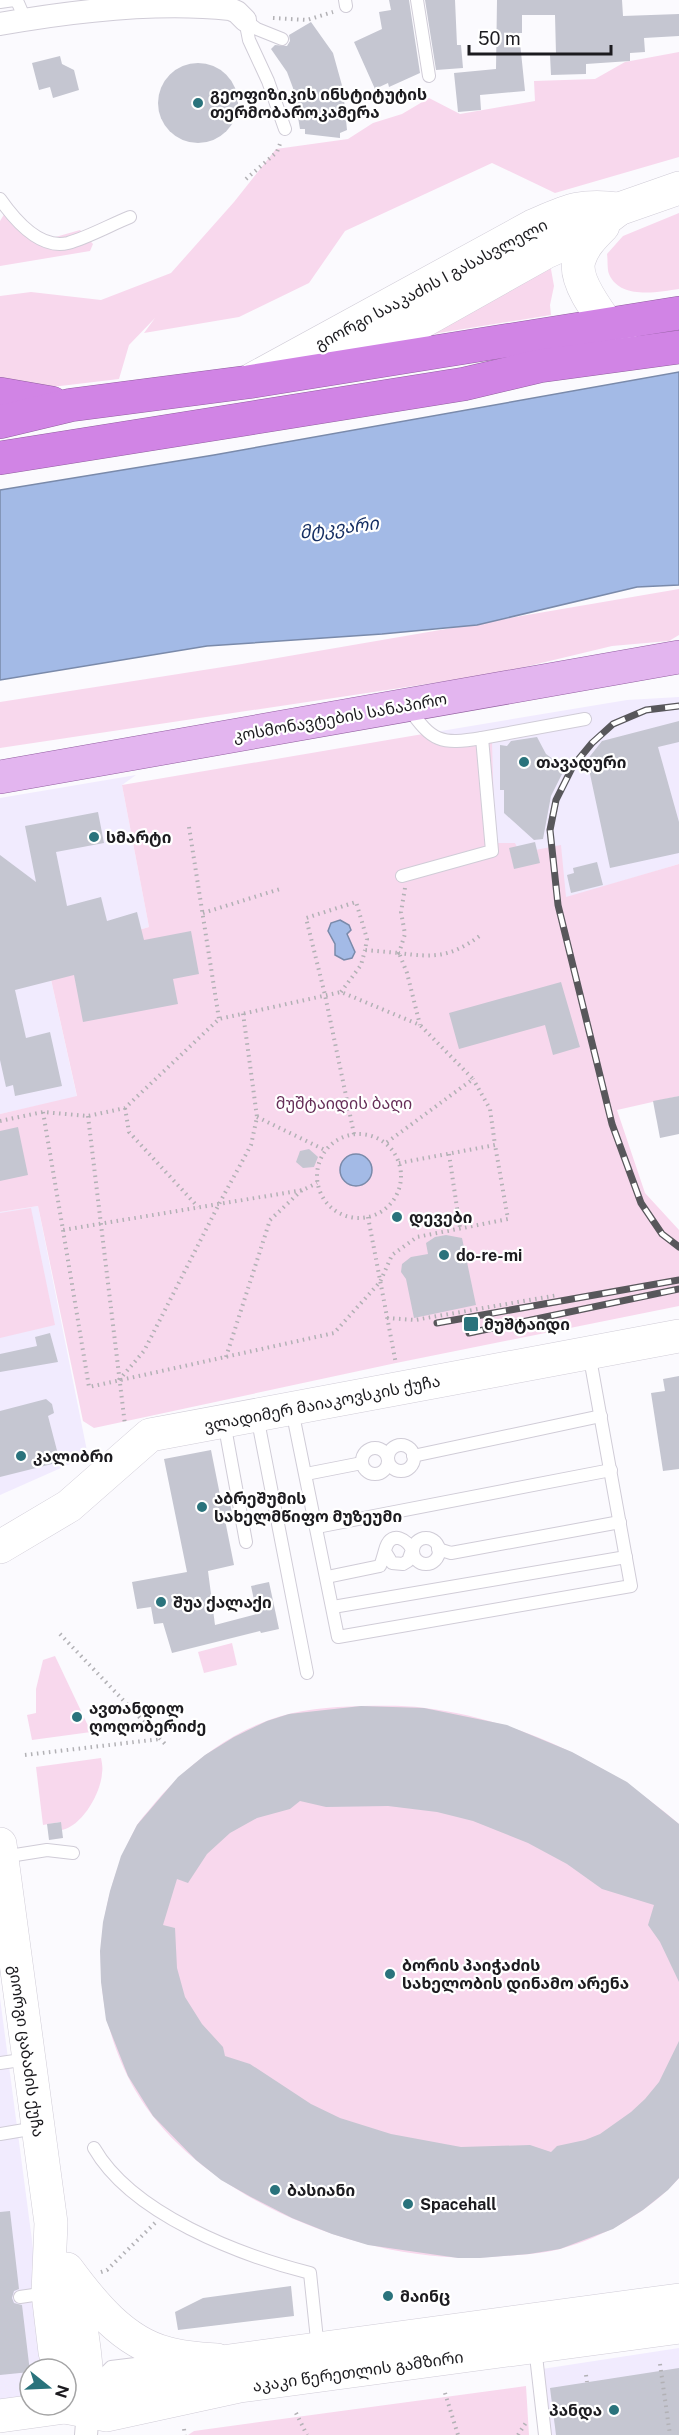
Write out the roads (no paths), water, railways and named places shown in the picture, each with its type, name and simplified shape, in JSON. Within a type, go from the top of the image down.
[{"type":"highway","points":[[0,422],[71,405],[248,382],[679,313]]},
{"type":"highway","points":[[0,458],[464,384],[540,366],[679,347]]},
{"type":"highway","points":[[225,421],[340,368]]},
{"type":"highway","points":[[0,394],[71,405]]},
{"type":"highway","points":[[0,435],[47,450]]},
{"type":"main road","name":"გიორგი სააკაძის I გასასვლელი","points":[[340,368],[546,252],[585,235],[619,209],[679,188]]},
{"type":"main road","name":"გიორგი სააკაძის I გასასვლელი","points":[[248,382],[532,226],[577,208],[596,206],[619,209]]},
{"type":"main road","points":[[619,209],[588,241],[579,262],[581,282],[629,355]]},
{"type":"main road","name":"კოსმონავტების სანაპირო","points":[[0,777],[679,657]]},
{"type":"main road","name":"ვლადიმერ მაიაკოვსკის ქუჩა","points":[[0,1547],[69,1506],[150,1436],[679,1336]]},
{"type":"main road","name":"გიორგი ცაბაძის ქუჩა","points":[[1,1851],[14,1989],[14,2061],[38,2128],[51,2223],[45,2286],[56,2357]]},
{"type":"main road","points":[[45,2286],[82,2289],[118,2327],[147,2346],[185,2357]]},
{"type":"main road","name":"გიორგი ცაბაძის ქუჩა","points":[[45,2286],[79,2312],[87,2364],[78,2410]]},
{"type":"main road","name":"აკაკი წერეთლის გამზირი","points":[[78,2410],[229,2361],[679,2300]]},
{"type":"main road","name":"აკაკი წერეთლის გამზირი","points":[[78,2410],[107,2415],[240,2386],[679,2327]]},
{"type":"main road","name":"აკაკი წერეთლის გამზირი","points":[[185,2357],[229,2361]]},
{"type":"main road","points":[[0,2416],[18,2415]]},
{"type":"street","points":[[0,24],[106,11],[178,7],[230,9],[245,20]]},
{"type":"lane","points":[[0,2],[9,0],[18,3],[25,20]]},
{"type":"lane","points":[[417,0],[429,76]]},
{"type":"lane","points":[[245,20],[257,29],[282,39]]},
{"type":"lane","points":[[245,20],[249,40],[268,81],[285,129]]},
{"type":"lane","points":[[0,199],[22,226],[36,237],[66,244],[130,217]]},
{"type":"lane","points":[[407,706],[424,729],[439,739],[457,742],[585,719]]},
{"type":"lane","points":[[402,876],[492,851],[482,738]]},
{"type":"lane","points":[[292,1409],[338,1637],[631,1586],[589,1353]]},
{"type":"lane","points":[[257,1415],[307,1673]]},
{"type":"lane","points":[[306,1474],[362,1463],[368,1472],[380,1474],[388,1460],[394,1469],[405,1470],[410,1467],[413,1456],[601,1416]]},
{"type":"lane","points":[[223,1421],[246,1542]]},
{"type":"lane","points":[[317,1527],[611,1470]]},
{"type":"lane","points":[[327,1577],[380,1566],[389,1542],[400,1538],[410,1544],[414,1557],[423,1564],[435,1560],[438,1550],[451,1553],[620,1522]]},
{"type":"lane","points":[[386,1553],[392,1563],[403,1564],[408,1561],[412,1551]]},
{"type":"lane","points":[[333,1607],[626,1557]]},
{"type":"lane","points":[[1,1851],[46,1850],[73,1853]]},
{"type":"lane","points":[[0,2134],[38,2128]]},
{"type":"lane","points":[[94,2148],[117,2180],[202,2235],[243,2252],[310,2273],[318,2349]]},
{"type":"lane","points":[[535,2347],[545,2435]]},
{"type":"lane","name":"აკაკი წერეთლის გამზირი","points":[[78,2410],[111,2367],[185,2357]]},
{"type":"water","name":"მტკვარი","points":[[679,372],[679,585],[637,587],[477,625],[207,646],[0,680],[0,490],[214,455]]},
{"type":"water","points":[[340,920],[349,925],[351,930],[347,934],[355,952],[352,958],[344,960],[335,955],[335,944],[328,931],[331,923]]},
{"type":"water","points":[[356,1154],[367,1159],[372,1170],[367,1181],[356,1186],[345,1181],[340,1170],[345,1159]]},
{"type":"railway","points":[[679,706],[646,710],[613,724],[592,743],[573,766],[556,800],[550,830],[558,905],[612,1124],[641,1203],[662,1234],[679,1247]]},
{"type":"railway","points":[[437,1323],[679,1280]]},
{"type":"railway","points":[[469,1333],[679,1289]]},
{"type":"place","name":"გეოფიზიკის ინსტიტუტის თერმობაროკამერა","points":[[198,103]]},
{"type":"place","name":"თავადური","points":[[524,762]]},
{"type":"place","name":"სმარტი","points":[[94,837]]},
{"type":"place","name":"დევები","points":[[397,1217]]},
{"type":"place","name":"do-re-mi","points":[[444,1255]]},
{"type":"place","name":"მუშტაიდი","points":[[471,1324]]},
{"type":"place","name":"კალიბრი","points":[[21,1456]]},
{"type":"place","name":"აბრეშუმის სახელმწიფო მუზეუმი","points":[[202,1507]]},
{"type":"place","name":"შუა ქალაქი","points":[[161,1602]]},
{"type":"place","name":"ავთანდილ ღოღობერიძე","points":[[77,1717]]},
{"type":"place","name":"ბორის პაიჭაძის სახელობის დინამო არენა","points":[[390,1974]]},
{"type":"place","name":"ბასიანი","points":[[275,2190]]},
{"type":"place","name":"Spacehall","points":[[408,2204]]},
{"type":"place","name":"მაინც","points":[[388,2296]]},
{"type":"place","name":"პანდა","points":[[614,2410]]},
{"type":"park label","name":"მუშტაიდის ბაღი","points":[[344,1103]]}]
